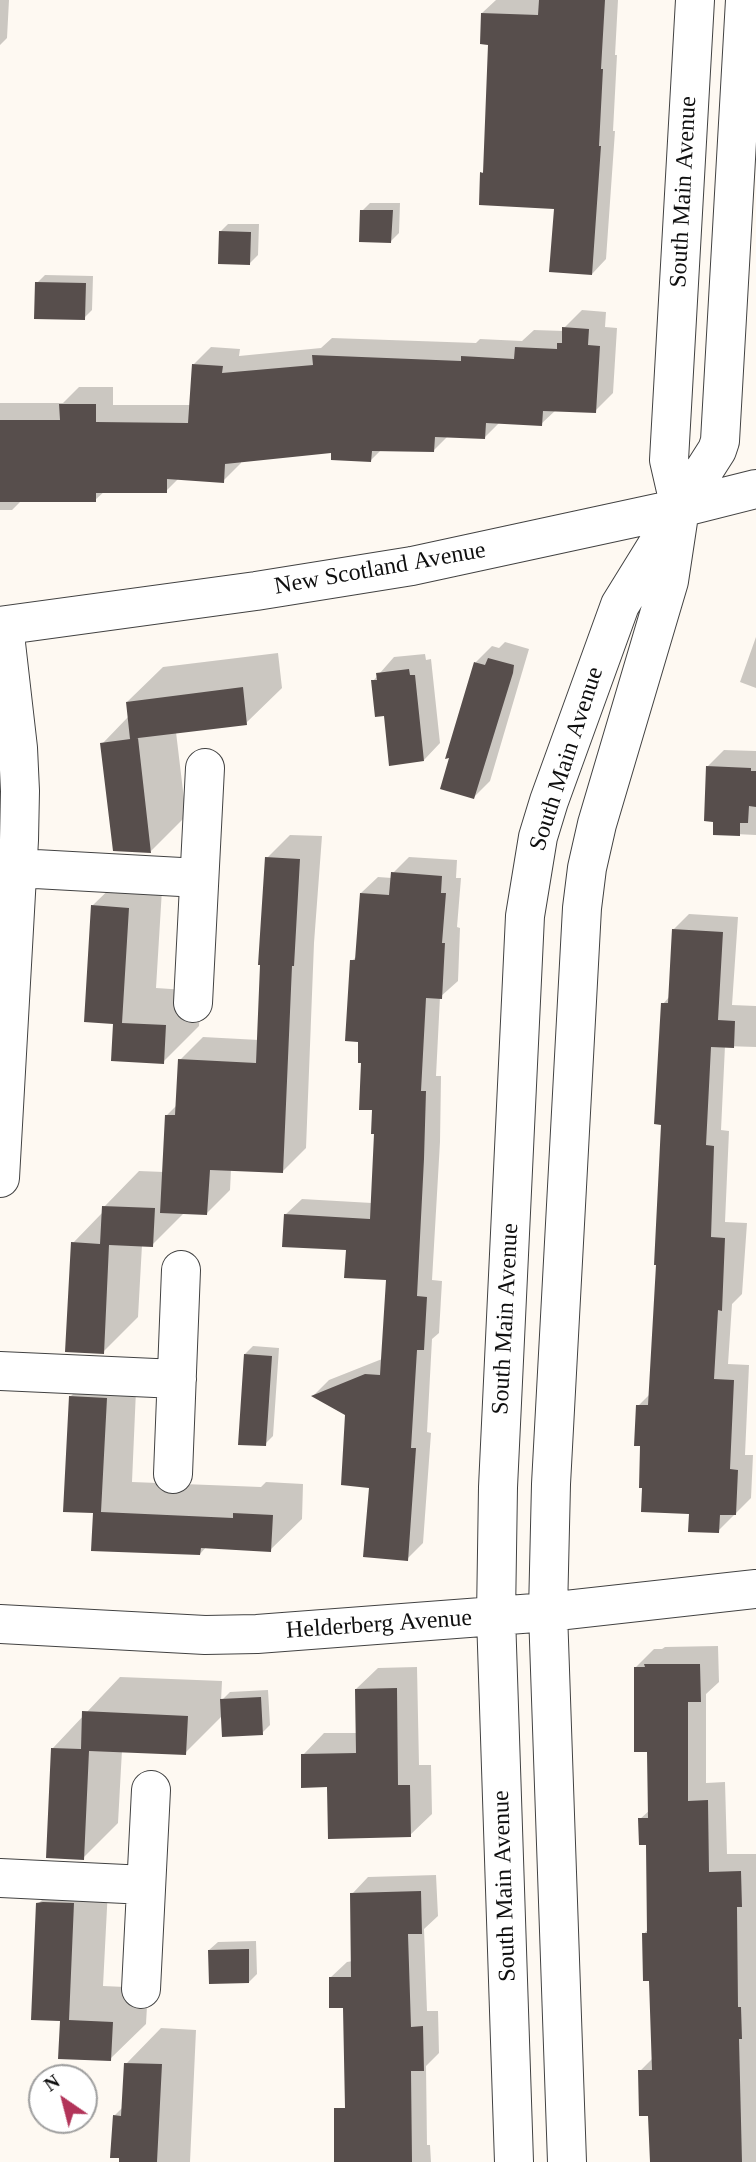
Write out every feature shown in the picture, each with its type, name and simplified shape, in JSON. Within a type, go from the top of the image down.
[{"type":"street","name":"South Main Avenue","points":[[566,2146],[548,1612],[551,1484],[582,908],[587,868],[597,824],[669,581],[680,508],[669,460],[695,0]]},
{"type":"street","name":"South Main Avenue","points":[[514,2146],[496,1616],[498,1487],[525,916],[538,837],[549,801],[620,606],[720,441],[745,0]]},
{"type":"street","name":"New Scotland Avenue","points":[[2,626],[256,591],[412,566],[756,489]]},
{"type":"street","points":[[0,1178],[11,879],[20,791],[18,748],[2,626]]},
{"type":"street","points":[[193,1003],[205,768]]},
{"type":"street","points":[[11,879],[199,878]]},
{"type":"street","points":[[517,1094],[572,1097]]},
{"type":"street","points":[[173,1474],[181,1270]]},
{"type":"street","points":[[0,1371],[177,1379]]},
{"type":"street","name":"Helderberg Avenue","points":[[0,1624],[231,1635],[548,1612],[756,1589]]},
{"type":"street","points":[[141,1989],[151,1790]]},
{"type":"street","points":[[0,1878],[146,1885]]},
{"type":"street","points":[[514,2146],[566,2146]]},
{"type":"building","points":[[539,0],[605,0],[601,69],[601,146],[592,275],[549,272],[554,209],[479,205],[480,172],[483,173],[488,45],[480,44],[481,13],[538,15]]},
{"type":"building","points":[[360,210],[393,210],[391,243],[359,242]]},
{"type":"building","points":[[219,231],[251,232],[250,265],[218,264]]},
{"type":"building","points":[[35,282],[86,283],[85,320],[34,319]]},
{"type":"building","points":[[562,327],[589,329],[588,345],[600,346],[596,413],[543,411],[542,426],[486,423],[485,439],[435,437],[434,452],[372,451],[371,462],[331,460],[331,453],[225,464],[224,483],[167,479],[167,493],[96,493],[96,502],[0,502],[0,420],[60,420],[59,404],[96,404],[96,422],[188,423],[192,364],[223,366],[222,373],[313,365],[312,355],[461,361],[461,356],[514,359],[515,347],[557,349],[557,343],[562,343]]},
{"type":"building","points":[[488,658],[514,665],[474,799],[440,789],[449,758],[445,759],[474,662],[485,665]]},
{"type":"building","points":[[409,669],[410,675],[415,675],[424,761],[389,766],[384,716],[375,717],[371,680],[377,680],[376,673]]},
{"type":"building","points":[[243,687],[247,725],[130,739],[126,702]]},
{"type":"building","points":[[138,738],[151,853],[113,851],[100,743]]},
{"type":"building","points":[[706,766],[751,768],[751,771],[756,771],[756,807],[749,806],[748,823],[740,823],[740,836],[713,835],[713,822],[704,821]]},
{"type":"building","points":[[265,857],[300,859],[292,966],[283,1173],[210,1170],[207,1215],[160,1213],[165,1115],[175,1115],[178,1059],[256,1063],[258,965]]},
{"type":"building","points":[[391,872],[442,876],[441,893],[446,893],[442,943],[445,943],[442,999],[426,998],[421,1091],[426,1091],[424,1159],[417,1296],[427,1297],[424,1350],[417,1350],[411,1448],[416,1448],[408,1561],[363,1557],[369,1488],[341,1485],[345,1415],[311,1396],[365,1374],[380,1375],[386,1280],[344,1278],[346,1250],[282,1247],[284,1214],[370,1219],[374,1134],[371,1134],[372,1110],[359,1110],[361,1063],[358,1063],[358,1042],[345,1041],[350,960],[355,960],[360,893],[389,895]]},
{"type":"building","points":[[91,905],[129,908],[122,1023],[166,1025],[164,1064],[111,1061],[113,1024],[84,1022]]},
{"type":"building","points":[[672,929],[723,932],[718,1020],[735,1021],[734,1048],[711,1047],[706,1145],[714,1146],[711,1237],[725,1238],[722,1311],[718,1310],[714,1379],[734,1380],[730,1469],[738,1470],[736,1515],[720,1515],[719,1533],[688,1532],[689,1514],[641,1512],[640,1446],[634,1446],[636,1405],[648,1405],[661,1125],[654,1124],[661,1003],[668,1003]]},
{"type":"building","points":[[102,1206],[155,1208],[153,1247],[109,1245],[104,1354],[65,1352],[71,1242],[100,1244]]},
{"type":"building","points":[[244,1354],[272,1356],[266,1446],[238,1445]]},
{"type":"building","points":[[69,1396],[107,1398],[101,1512],[233,1518],[233,1513],[273,1515],[271,1552],[201,1548],[200,1555],[91,1551],[93,1513],[63,1512]]},
{"type":"building","points":[[644,1664],[700,1664],[701,1702],[688,1702],[688,1801],[708,1800],[709,1872],[741,1871],[742,1907],[737,1907],[738,2007],[741,2007],[742,2039],[739,2039],[742,2162],[650,2162],[648,2116],[639,2116],[638,2070],[652,2070],[649,1981],[643,1981],[642,1933],[647,1933],[646,1845],[639,1845],[638,1818],[648,1818],[647,1752],[634,1752],[634,1667],[645,1667]]},
{"type":"building","points":[[397,1688],[398,1785],[410,1785],[411,1837],[328,1839],[327,1787],[301,1788],[301,1754],[356,1753],[355,1689]]},
{"type":"building","points":[[261,1697],[263,1735],[222,1737],[220,1699]]},
{"type":"building","points":[[82,1711],[188,1716],[186,1755],[89,1751],[84,1860],[46,1858],[51,1748],[81,1749]]},
{"type":"building","points":[[421,1891],[422,1934],[408,1934],[411,2027],[423,2026],[424,2071],[411,2071],[412,2162],[334,2162],[334,2108],[345,2108],[343,2008],[329,2008],[329,1977],[351,1977],[350,1893]]},
{"type":"building","points":[[36,1903],[74,1903],[69,2020],[113,2022],[111,2061],[58,2059],[60,2021],[31,2020]]},
{"type":"building","points":[[249,1949],[249,1983],[209,1984],[208,1950]]},
{"type":"building","points":[[124,2063],[162,2064],[157,2162],[119,2162],[119,2158],[110,2158],[113,2115],[121,2116]]}]
